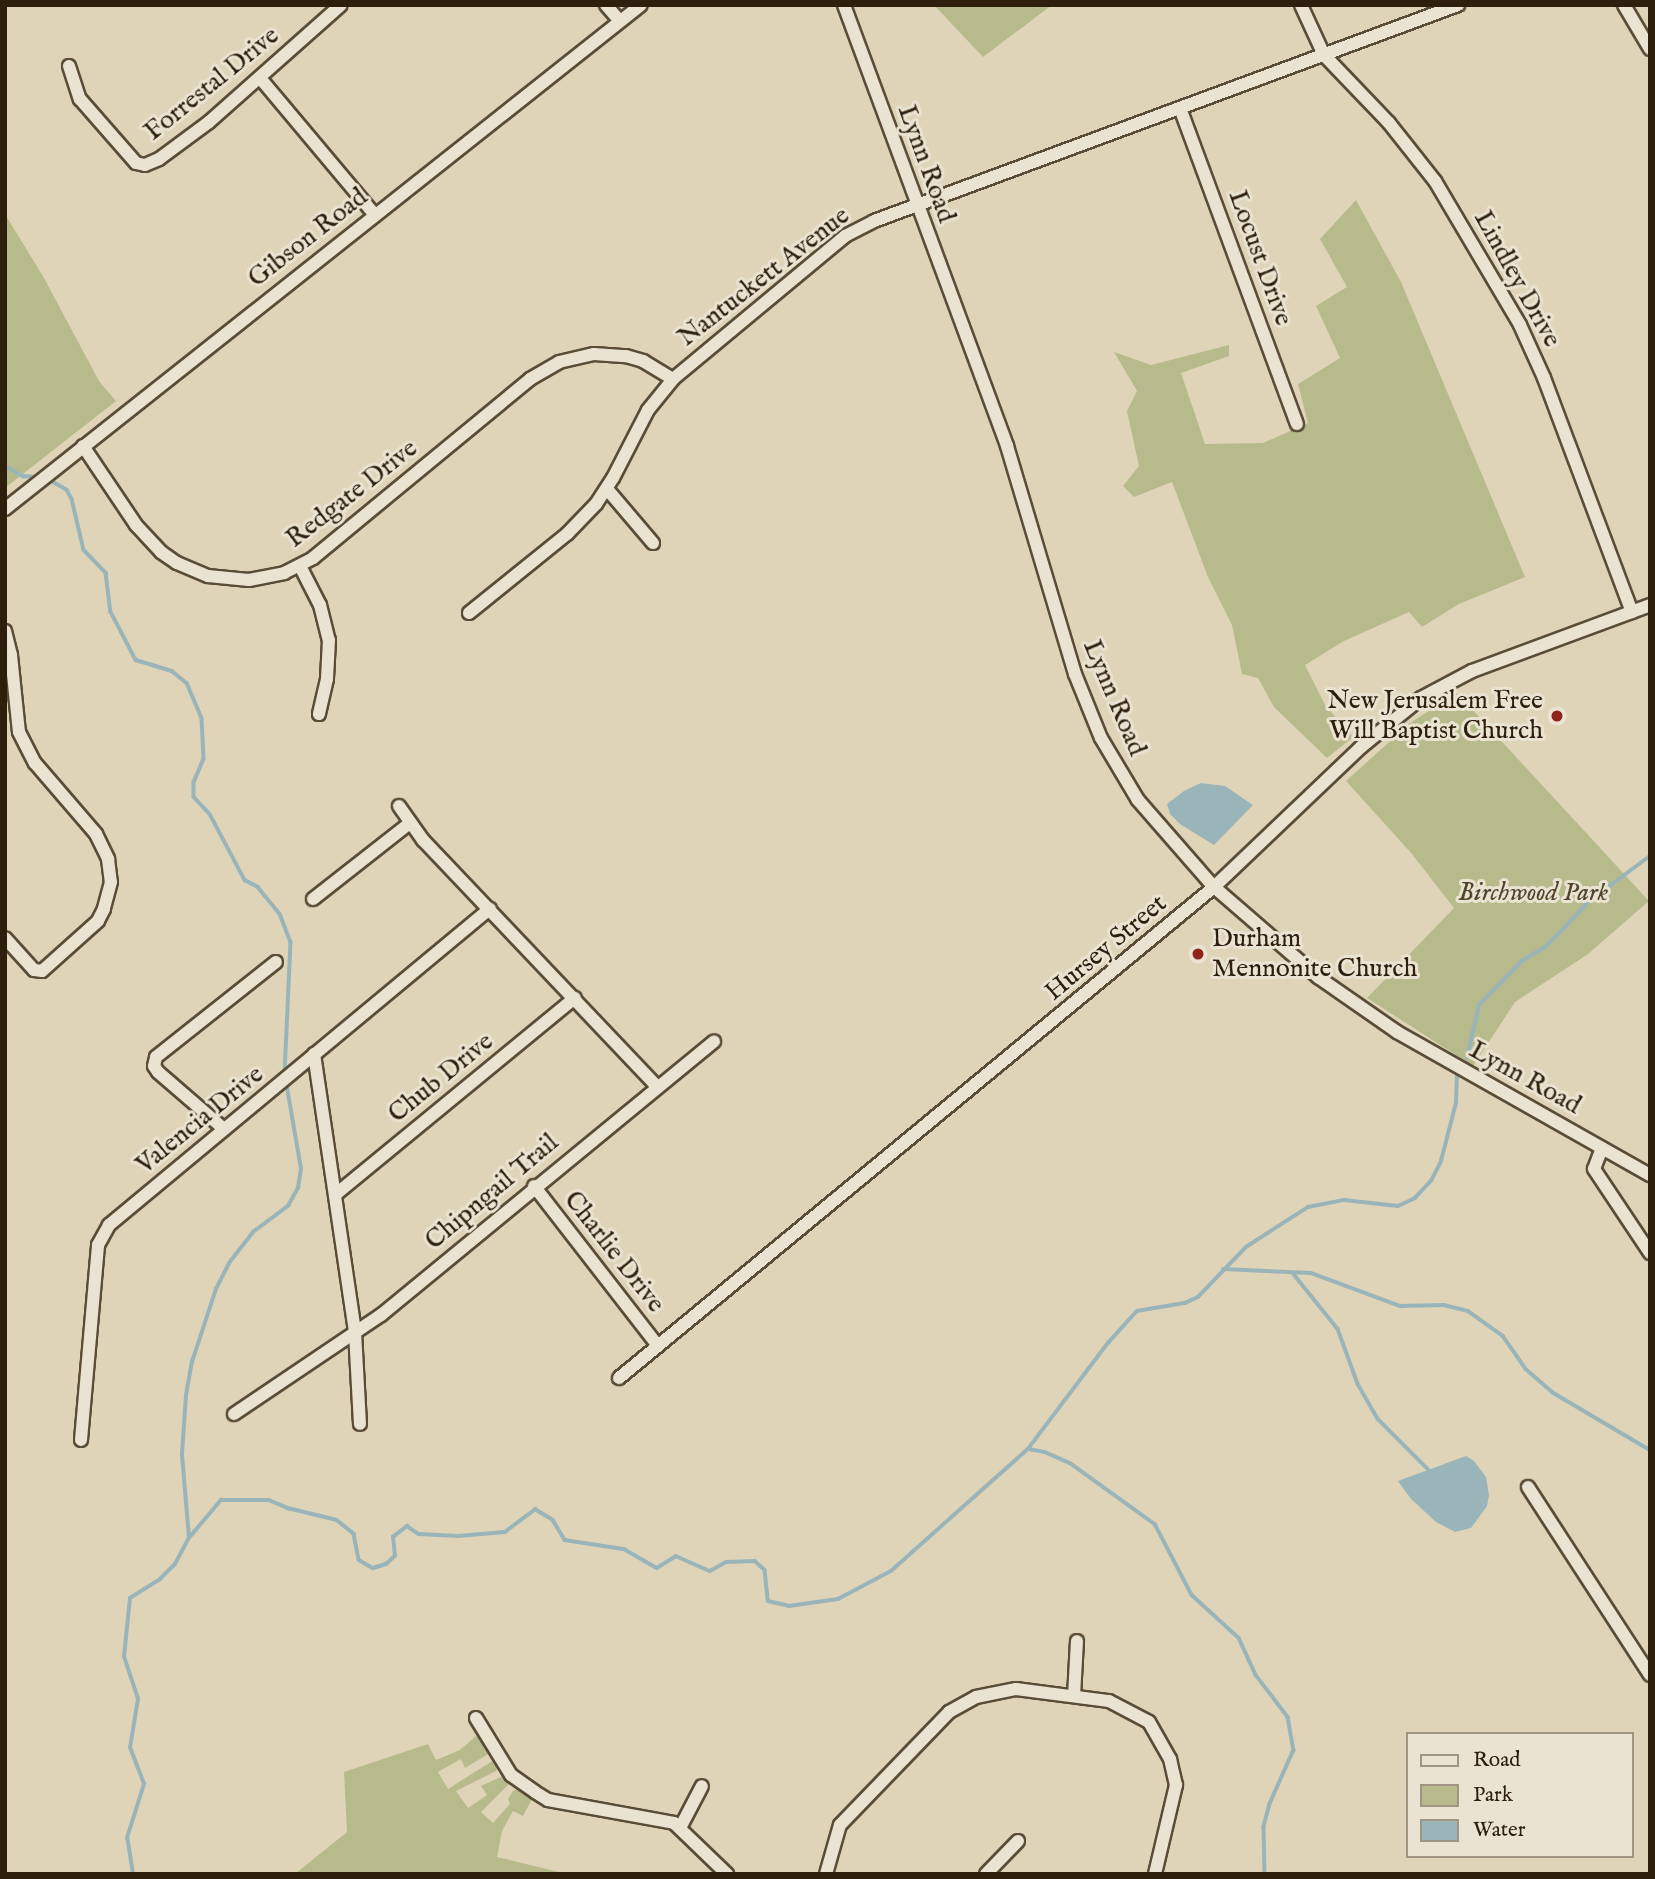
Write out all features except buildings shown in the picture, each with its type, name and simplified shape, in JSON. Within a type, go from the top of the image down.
[{"type":"street","points":[[606,5],[621,21]]},
{"type":"street","name":"Gibson Road","points":[[5,509],[641,5]]},
{"type":"street","name":"Lynn Road","points":[[844,5],[1007,446],[1075,674],[1094,723],[1138,800],[1214,887],[1285,951],[1373,1016],[1650,1175]]},
{"type":"street","name":"Lindley Drive","points":[[1301,5],[1324,55],[1373,105],[1422,163],[1520,325],[1545,377],[1632,612]]},
{"type":"street","name":"Nantuckett Avenue","points":[[469,613],[580,523],[607,489],[648,410],[673,379],[845,236],[917,205],[1458,5]]},
{"type":"street","points":[[1624,5],[1650,49]]},
{"type":"street","name":"Forrestal Drive","points":[[68,66],[80,99],[136,163],[145,165],[186,140],[260,78],[339,6]]},
{"type":"street","points":[[260,78],[374,214]]},
{"type":"street","name":"Locust Drive","points":[[1180,108],[1297,424]]},
{"type":"street","name":"Redgate Drive","points":[[83,446],[148,540],[177,564],[201,574],[228,580],[269,577],[300,566],[530,379],[551,366],[576,356],[610,354],[643,361],[673,379]]},
{"type":"street","points":[[607,489],[653,543]]},
{"type":"street","points":[[300,566],[320,605],[329,640],[328,670],[319,714]]},
{"type":"street","name":"Hursey Street","points":[[618,1378],[1214,887],[1361,747],[1427,694],[1472,671],[1650,606]]},
{"type":"street","points":[[5,631],[12,655],[19,732],[35,763],[96,834],[108,859],[111,882],[104,909],[97,921],[42,971],[34,970],[5,938]]},
{"type":"street","points":[[399,806],[410,823],[657,1087]]},
{"type":"street","points":[[313,899],[410,823]]},
{"type":"street","name":"Valencia Drive","points":[[81,1440],[98,1245],[102,1234],[109,1225],[490,909]]},
{"type":"street","points":[[224,1129],[158,1072],[154,1066],[156,1057],[276,961]]},
{"type":"street","name":"Chub Drive","points":[[336,1194],[575,998]]},
{"type":"street","name":"Chipngail Trail","points":[[234,1414],[381,1315],[534,1186],[713,1041]]},
{"type":"street","points":[[314,1054],[355,1332],[360,1424]]},
{"type":"street","points":[[1602,1148],[1594,1169],[1650,1253]]},
{"type":"street","name":"Charlie Drive","points":[[534,1186],[658,1346]]},
{"type":"street","points":[[1528,1487],[1650,1675]]},
{"type":"street","points":[[1074,1696],[1077,1641]]},
{"type":"street","points":[[826,1874],[841,1825],[949,1712],[976,1698],[1016,1689],[1109,1701],[1149,1722],[1170,1759],[1176,1785],[1155,1874]]},
{"type":"street","points":[[476,1718],[510,1775],[548,1800],[638,1814],[674,1823],[727,1874]]},
{"type":"street","points":[[680,1828],[702,1786]]},
{"type":"street","points":[[986,1874],[1018,1841]]},
{"type":"green space","points":[[934,5],[1052,5],[983,57]]},
{"type":"green space","points":[[1356,200],[1401,282],[1525,577],[1459,604],[1422,627],[1409,612],[1344,641],[1305,665],[1325,705],[1353,737],[1327,758],[1274,707],[1258,678],[1242,674],[1232,625],[1208,577],[1172,482],[1134,497],[1123,486],[1139,466],[1127,411],[1137,391],[1114,352],[1151,365],[1229,345],[1229,356],[1181,373],[1205,444],[1263,443],[1308,423],[1298,384],[1340,358],[1316,306],[1347,287],[1320,239]]},
{"type":"green space","points":[[5,214],[44,278],[99,381],[116,401],[5,488]]},
{"type":"green space","name":"Birchwood Park","points":[[1457,693],[1649,901],[1588,954],[1515,1002],[1473,1066],[1367,998],[1454,908],[1412,854],[1346,781],[1410,723]]},
{"type":"green space","points":[[476,1736],[481,1738],[490,1753],[465,1768],[461,1759],[438,1772],[448,1789],[494,1760],[498,1766],[496,1771],[456,1791],[468,1808],[487,1795],[481,1786],[505,1775],[511,1782],[481,1812],[493,1823],[510,1804],[508,1799],[513,1791],[518,1789],[532,1799],[523,1816],[513,1811],[502,1831],[497,1857],[568,1874],[295,1874],[347,1832],[344,1772],[428,1744],[436,1760],[460,1750]]},
{"type":"water","points":[[1201,783],[1225,786],[1253,805],[1214,845],[1180,824],[1170,814],[1167,804],[1184,791]]},
{"type":"water","points":[[1466,1456],[1474,1461],[1486,1477],[1489,1495],[1487,1506],[1471,1528],[1455,1532],[1436,1522],[1411,1499],[1398,1481]]},
{"type":"waterway","points":[[5,466],[23,476],[39,477]]},
{"type":"waterway","points":[[50,480],[67,490],[72,499],[84,550],[106,573],[111,612],[136,660],[172,671],[187,683],[202,718],[204,759],[194,782],[194,797],[210,814],[245,880],[258,887],[280,914],[291,942],[285,1074]]},
{"type":"waterway","points":[[1467,1058],[1479,1005],[1522,961],[1544,948],[1588,902],[1650,856]]},
{"type":"waterway","points":[[189,1538],[221,1500],[269,1500],[288,1508],[337,1520],[354,1534],[359,1560],[373,1568],[386,1564],[395,1556],[393,1537],[407,1526],[419,1534],[458,1536],[505,1532],[535,1509],[553,1520],[565,1540],[624,1549],[657,1568],[676,1556],[710,1571],[726,1562],[755,1561],[765,1570],[768,1601],[789,1606],[838,1599],[891,1571],[1028,1449],[1108,1343],[1137,1311],[1185,1303],[1198,1297],[1246,1247],[1308,1207],[1344,1200],[1398,1206],[1415,1198],[1431,1181],[1441,1161],[1456,1103],[1457,1077]]},
{"type":"waterway","points":[[133,1874],[127,1838],[144,1784],[130,1748],[138,1699],[124,1657],[130,1598],[160,1579],[175,1564],[189,1538],[182,1454],[186,1395],[192,1362],[216,1289],[229,1263],[253,1232],[288,1206],[298,1188],[301,1169],[286,1082]]},
{"type":"waterway","points":[[1223,1269],[1311,1273],[1400,1306],[1444,1305],[1468,1311],[1503,1336],[1526,1369],[1552,1392],[1650,1450]]},
{"type":"waterway","points":[[1293,1273],[1338,1329],[1358,1384],[1378,1419],[1431,1472]]},
{"type":"waterway","points":[[1029,1449],[1045,1452],[1070,1463],[1155,1524],[1192,1595],[1239,1638],[1256,1675],[1288,1717],[1294,1750],[1270,1804],[1264,1827],[1265,1874]]},
{"type":"place","name":"New Jerusalem Free Will Baptist Church","points":[[1557,716]]},
{"type":"place","name":"Durham Mennonite Church","points":[[1198,954]]}]
